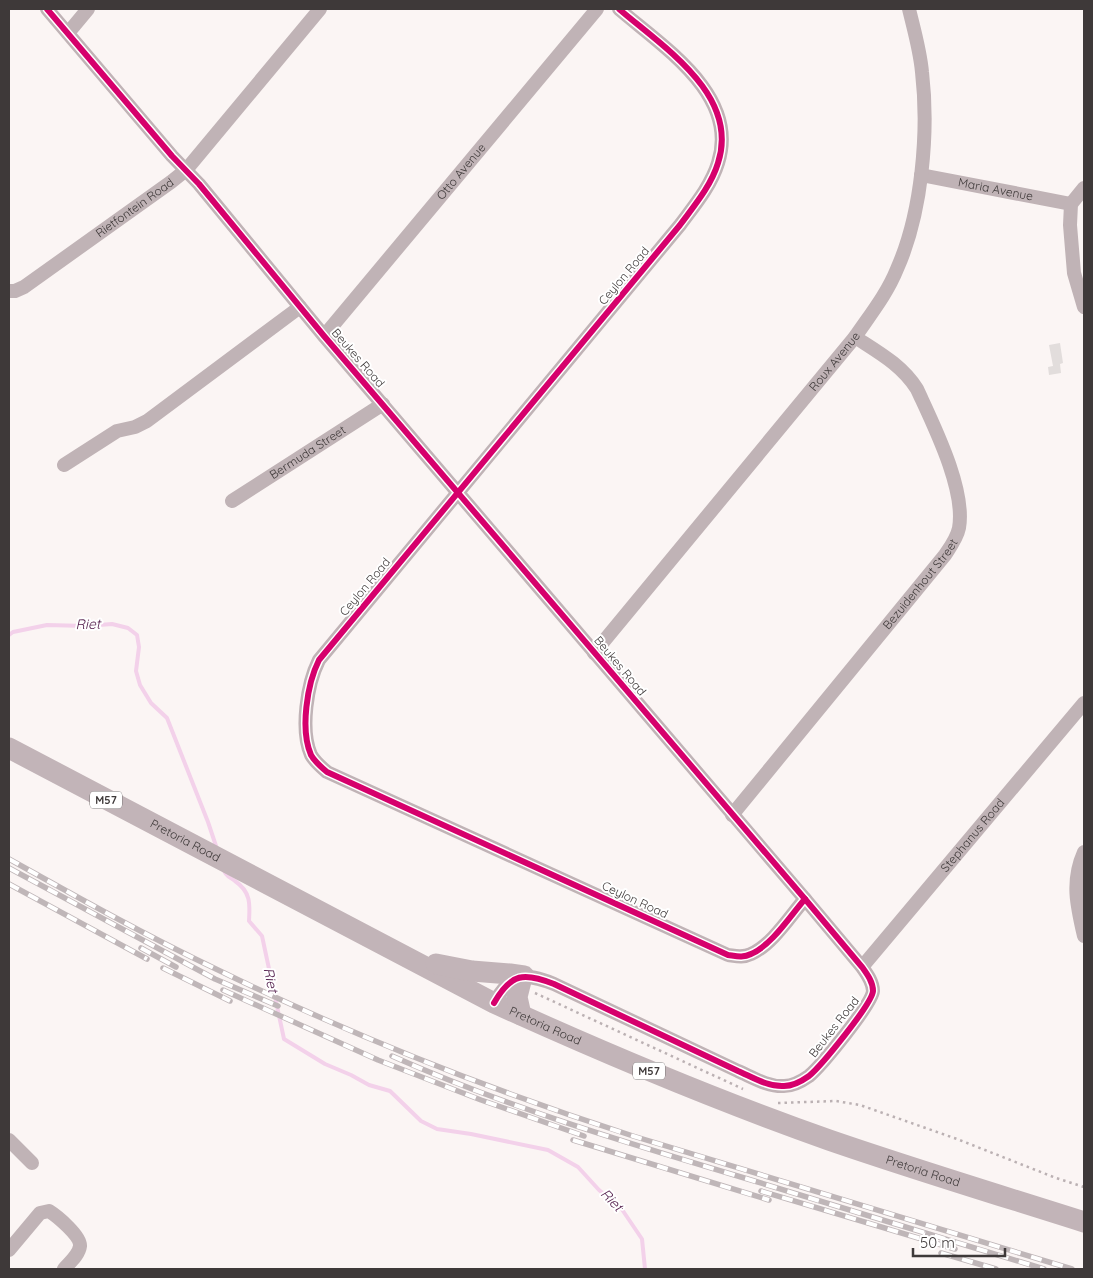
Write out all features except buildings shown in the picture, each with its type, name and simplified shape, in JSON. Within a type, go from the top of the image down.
[{"type":"main road","name":"Pretoria Road","points":[[9,748],[494,1003],[666,1079],[829,1140],[1084,1222]]},
{"type":"main road","points":[[411,959],[466,970],[523,977],[517,997],[521,1015]]},
{"type":"street","name":"Beukes Road","points":[[47,9],[805,899],[862,967],[872,984],[873,993],[841,1040],[811,1074],[802,1081],[785,1086],[765,1083],[554,984],[536,977],[523,977]]},
{"type":"street","points":[[68,33],[88,9]]},
{"type":"street","name":"Rietfontein Road","points":[[9,292],[24,287],[186,170],[320,9]]},
{"type":"street","name":"Otto Avenue","points":[[324,336],[597,9]]},
{"type":"street","name":"Ceylon Road","points":[[619,9],[688,68],[695,75],[712,101],[718,113],[723,139],[718,164],[703,194],[680,225],[323,656],[314,669],[306,715],[305,727],[309,748],[318,765],[327,772],[728,955],[739,957],[750,955],[759,950],[805,899]]},
{"type":"street","name":"Roux Avenue","points":[[594,653],[856,337],[889,286],[897,270],[909,235],[921,175],[924,102],[922,72],[918,45],[909,9]]},
{"type":"street","name":"Maria Avenue","points":[[921,175],[1071,204]]},
{"type":"street","points":[[1084,188],[1071,204],[1070,225],[1074,273],[1084,307]]},
{"type":"street","points":[[64,465],[117,432],[135,427],[147,421],[300,306]]},
{"type":"street","name":"Bezuidenhout Street","points":[[732,815],[945,555],[952,545],[959,527],[959,502],[955,483],[917,389],[898,366],[856,337]]},
{"type":"street","name":"Bermuda Street","points":[[232,501],[383,404]]},
{"type":"street","name":"Stephanus Road","points":[[862,967],[1084,703]]},
{"type":"street","points":[[1084,852],[1077,870],[1076,882],[1084,936]]},
{"type":"street","points":[[494,1003],[507,984],[523,977]]},
{"type":"street","points":[[9,1140],[32,1163]]},
{"type":"street","points":[[9,1250],[40,1213],[49,1211],[76,1236],[80,1243],[78,1252],[64,1269]]},
{"type":"waterway","name":"Riet","points":[[9,635],[13,632],[47,625],[86,626],[112,624],[128,628],[137,635],[139,647],[136,671],[140,685],[151,703],[167,718],[217,849]]},
{"type":"waterway","name":"Riet","points":[[224,870],[247,894],[249,921],[262,936],[284,1039],[325,1064],[369,1085],[390,1091],[421,1121],[437,1129],[548,1150],[578,1167],[599,1190],[621,1208],[642,1239],[645,1269]]},
{"type":"railway","points":[[9,859],[86,902],[190,956],[318,1016],[422,1060],[526,1100],[633,1136],[1072,1269]]},
{"type":"railway","points":[[9,868],[215,979],[278,1006]]},
{"type":"railway","points":[[9,884],[147,959]]},
{"type":"railway","points":[[141,948],[176,967]]},
{"type":"railway","points":[[163,968],[230,1001]]},
{"type":"railway","points":[[223,990],[378,1060],[481,1100],[584,1136]]},
{"type":"railway","points":[[392,1056],[477,1091],[565,1122],[1044,1269]]},
{"type":"railway","points":[[573,1140],[769,1200]]},
{"type":"railway","points":[[761,1191],[955,1249]]},
{"type":"railway","points":[[941,1253],[996,1269]]},
{"type":"cycle path","points":[[47,9],[172,156],[199,184],[324,336],[805,899],[862,967],[868,975],[873,988],[870,998],[855,1021],[815,1070],[800,1081],[784,1086],[772,1085],[754,1079],[544,980],[526,977],[519,978],[506,986],[494,1003]]},
{"type":"cycle path","points":[[619,9],[675,56],[708,94],[718,116],[722,138],[715,171],[702,196],[680,225],[319,660],[311,681],[306,707],[308,745],[313,758],[327,772],[728,955],[745,956],[759,950],[773,937],[805,899]]}]
